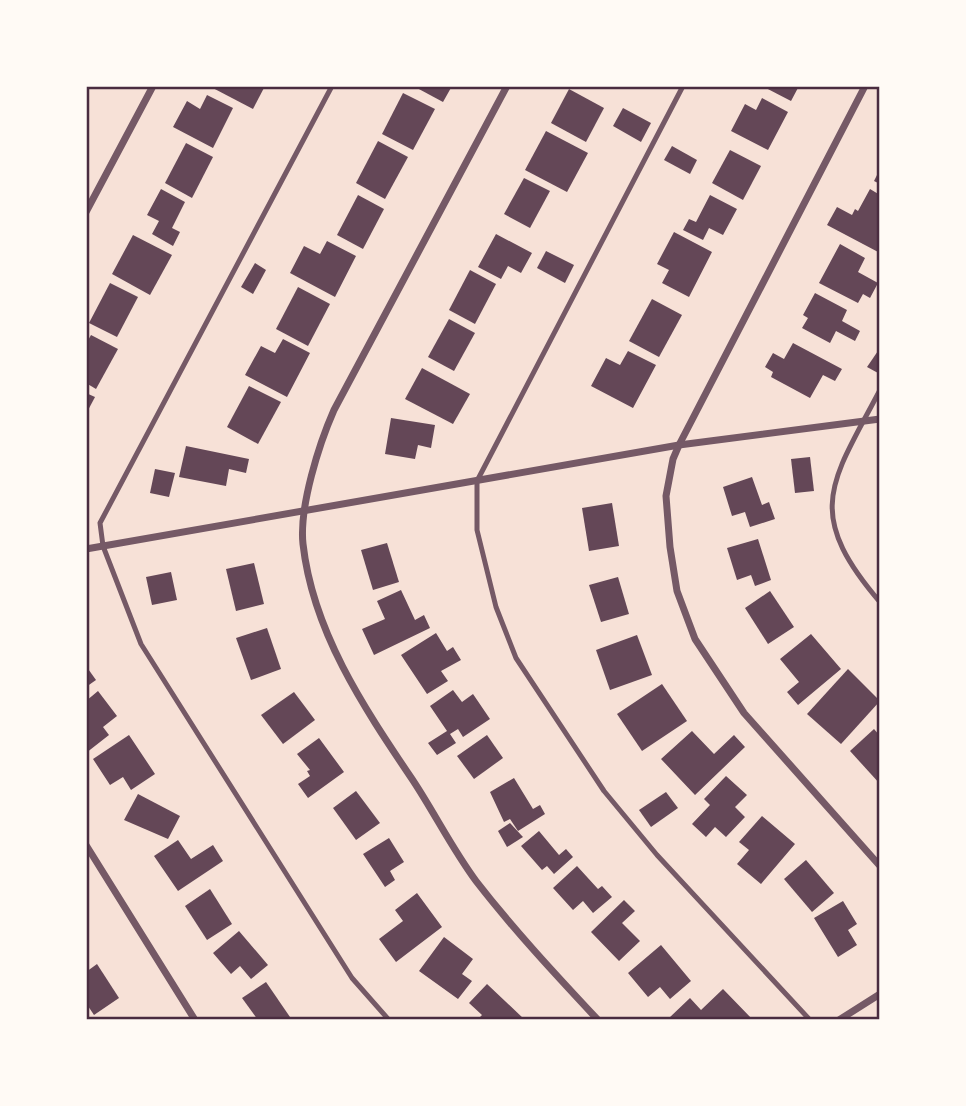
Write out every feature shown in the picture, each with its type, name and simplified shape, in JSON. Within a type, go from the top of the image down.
[{"type":"street","points":[[86,212],[153,86]]},
{"type":"street","points":[[507,86],[334,410],[324,433],[305,511],[303,542],[314,597],[333,650],[370,716],[474,878],[526,944],[598,1020]]},
{"type":"street","points":[[865,86],[679,445],[673,459],[666,496],[677,591],[695,639],[744,713],[880,866]]},
{"type":"street","points":[[86,550],[679,445],[880,419]]},
{"type":"street","points":[[86,845],[195,1020]]},
{"type":"street","points":[[839,1020],[880,994]]},
{"type":"lane","points":[[332,86],[100,523],[103,546],[141,644],[352,978],[389,1020]]},
{"type":"lane","points":[[683,86],[477,481],[477,530],[496,607],[516,658],[604,791],[657,855],[810,1020]]},
{"type":"lane","points":[[880,390],[836,474],[830,499],[832,527],[843,553],[880,601]]},
{"type":"building","points":[[209,86],[265,86],[253,109]]},
{"type":"building","points":[[452,86],[443,102],[417,88]]},
{"type":"building","points":[[762,86],[799,86],[791,101]]},
{"type":"building","points":[[569,89],[604,108],[586,142],[551,123]]},
{"type":"building","points":[[403,93],[435,109],[413,150],[382,134]]},
{"type":"building","points":[[207,95],[233,108],[213,148],[173,127],[187,101],[200,109]]},
{"type":"building","points":[[762,98],[788,112],[768,150],[731,131],[745,104],[756,110]]},
{"type":"building","points":[[623,108],[651,123],[641,142],[613,126]]},
{"type":"building","points":[[546,131],[588,153],[567,192],[525,170]]},
{"type":"building","points":[[378,141],[408,157],[385,199],[356,183]]},
{"type":"building","points":[[186,143],[213,157],[192,198],[165,183]]},
{"type":"building","points":[[672,146],[697,160],[690,174],[664,160]]},
{"type":"building","points":[[730,150],[761,166],[743,200],[712,183]]},
{"type":"building","points":[[880,169],[880,184],[874,181]]},
{"type":"building","points":[[524,178],[550,191],[530,228],[504,214]]},
{"type":"building","points":[[161,189],[185,202],[172,228],[180,232],[173,246],[152,234],[159,221],[147,215]]},
{"type":"building","points":[[870,189],[880,195],[880,253],[827,225],[837,207],[852,215],[855,209],[858,211]]},
{"type":"building","points":[[358,195],[384,209],[363,249],[337,235]]},
{"type":"building","points":[[710,195],[737,209],[723,235],[709,228],[703,240],[683,230],[689,219],[696,222]]},
{"type":"building","points":[[674,232],[712,252],[689,297],[662,283],[669,270],[657,264]]},
{"type":"building","points":[[496,234],[532,253],[521,273],[508,266],[501,279],[478,267]]},
{"type":"building","points":[[133,235],[172,255],[150,295],[112,274]]},
{"type":"building","points":[[327,241],[356,256],[335,297],[290,273],[304,246],[320,254]]},
{"type":"building","points":[[840,244],[865,258],[858,272],[878,283],[870,298],[863,294],[858,303],[819,283]]},
{"type":"building","points":[[546,251],[574,265],[565,283],[537,268]]},
{"type":"building","points":[[255,263],[266,270],[253,294],[241,287]]},
{"type":"building","points":[[470,270],[496,284],[475,324],[449,310]]},
{"type":"building","points":[[110,283],[138,297],[117,337],[89,323]]},
{"type":"building","points":[[298,287],[330,304],[308,346],[276,329]]},
{"type":"building","points":[[815,293],[847,310],[842,321],[860,331],[855,341],[836,331],[830,343],[802,328],[808,318],[803,315]]},
{"type":"building","points":[[652,299],[682,315],[659,357],[629,341]]},
{"type":"building","points":[[449,319],[475,333],[454,371],[428,357]]},
{"type":"building","points":[[91,335],[118,349],[96,389],[86,383],[86,344]]},
{"type":"building","points":[[283,339],[310,353],[287,397],[245,375],[261,346],[275,353]]},
{"type":"building","points":[[793,343],[842,369],[835,381],[823,375],[810,398],[771,377],[773,372],[765,367],[773,353],[784,359]]},
{"type":"building","points":[[880,348],[880,369],[878,373],[867,367]]},
{"type":"building","points":[[628,351],[656,365],[633,408],[591,386],[606,358],[620,365]]},
{"type":"building","points":[[422,368],[470,394],[453,424],[405,399]]},
{"type":"building","points":[[249,386],[281,402],[258,444],[227,427]]},
{"type":"building","points":[[86,393],[95,397],[86,414]]},
{"type":"building","points":[[391,418],[435,425],[431,448],[418,445],[415,459],[385,454]]},
{"type":"building","points":[[186,446],[249,459],[246,473],[229,469],[226,486],[179,477]]},
{"type":"building","points":[[810,457],[814,491],[795,493],[791,459]]},
{"type":"building","points":[[155,469],[175,473],[169,497],[150,493]]},
{"type":"building","points":[[752,477],[762,505],[769,502],[775,519],[750,527],[745,512],[732,516],[723,487]]},
{"type":"building","points":[[612,503],[619,546],[589,551],[582,508]]},
{"type":"building","points":[[758,539],[771,580],[755,586],[751,575],[737,580],[727,548]]},
{"type":"building","points":[[387,543],[399,582],[373,590],[361,550]]},
{"type":"building","points":[[254,563],[264,604],[236,611],[226,569]]},
{"type":"building","points":[[171,572],[177,600],[152,605],[146,577]]},
{"type":"building","points":[[618,577],[629,614],[601,622],[589,585]]},
{"type":"building","points":[[401,590],[415,620],[424,615],[430,628],[374,655],[362,629],[385,619],[377,601]]},
{"type":"building","points":[[770,591],[794,627],[768,644],[745,608]]},
{"type":"building","points":[[267,628],[281,669],[251,680],[236,638]]},
{"type":"building","points":[[436,633],[447,651],[453,647],[461,660],[441,671],[448,681],[427,694],[401,655]]},
{"type":"building","points":[[811,634],[841,669],[798,705],[787,692],[799,682],[780,659]]},
{"type":"building","points":[[637,635],[652,675],[610,690],[596,650]]},
{"type":"building","points":[[86,666],[96,680],[86,687]]},
{"type":"building","points":[[848,669],[880,701],[841,744],[807,714]]},
{"type":"building","points":[[662,684],[687,721],[642,751],[617,714]]},
{"type":"building","points":[[453,690],[462,702],[473,694],[490,719],[463,737],[458,729],[450,734],[456,743],[437,755],[428,743],[447,731],[430,706]]},
{"type":"building","points":[[98,691],[117,716],[103,727],[109,735],[86,753],[86,701]]},
{"type":"building","points":[[294,692],[315,720],[283,744],[261,715]]},
{"type":"building","points":[[874,729],[880,736],[880,784],[850,751]]},
{"type":"building","points":[[692,731],[714,754],[734,735],[745,747],[695,795],[661,759]]},
{"type":"building","points":[[129,735],[155,774],[131,790],[123,777],[110,785],[93,759]]},
{"type":"building","points":[[487,735],[503,758],[474,779],[457,756]]},
{"type":"building","points":[[319,738],[344,772],[308,798],[298,784],[310,776],[307,771],[310,770],[297,754]]},
{"type":"building","points":[[726,776],[747,795],[735,807],[745,817],[726,837],[715,827],[706,837],[692,824],[710,805],[704,799]]},
{"type":"building","points":[[514,778],[533,809],[540,805],[545,814],[518,831],[510,819],[504,822],[490,792]]},
{"type":"building","points":[[356,791],[380,823],[356,840],[333,808]]},
{"type":"building","points":[[666,792],[678,808],[651,827],[639,810]]},
{"type":"building","points":[[138,794],[180,816],[168,839],[124,820]]},
{"type":"building","points":[[762,816],[795,844],[761,884],[737,864],[749,850],[739,842]]},
{"type":"building","points":[[510,823],[523,837],[507,847],[498,831]]},
{"type":"building","points":[[539,831],[559,855],[566,849],[573,857],[554,874],[547,866],[542,870],[521,846]]},
{"type":"building","points":[[389,838],[404,862],[390,871],[395,880],[385,887],[363,854]]},
{"type":"building","points":[[178,840],[191,859],[213,845],[223,861],[178,891],[154,856]]},
{"type":"building","points":[[806,860],[834,893],[812,912],[784,879]]},
{"type":"building","points":[[577,866],[598,889],[602,886],[612,897],[593,913],[583,901],[573,910],[553,888]]},
{"type":"building","points":[[210,889],[232,924],[207,940],[185,906]]},
{"type":"building","points":[[417,893],[442,927],[396,962],[379,939],[403,921],[395,910]]},
{"type":"building","points":[[624,900],[635,911],[622,923],[640,941],[619,961],[591,932]]},
{"type":"building","points":[[843,901],[857,924],[848,930],[857,945],[838,957],[814,918]]},
{"type":"building","points":[[239,931],[268,965],[251,979],[240,966],[231,974],[213,953]]},
{"type":"building","points":[[444,937],[473,959],[462,974],[472,981],[458,999],[419,971]]},
{"type":"building","points":[[661,945],[691,981],[670,999],[660,987],[648,997],[628,973]]},
{"type":"building","points":[[97,964],[119,998],[94,1015],[86,1003],[86,972]]},
{"type":"building","points":[[266,982],[290,1017],[286,1020],[258,1020],[242,998]]},
{"type":"building","points":[[487,984],[524,1019],[477,1020],[482,1015],[469,1003]]},
{"type":"building","points":[[723,989],[753,1020],[669,1018],[690,998],[701,1010]]}]
